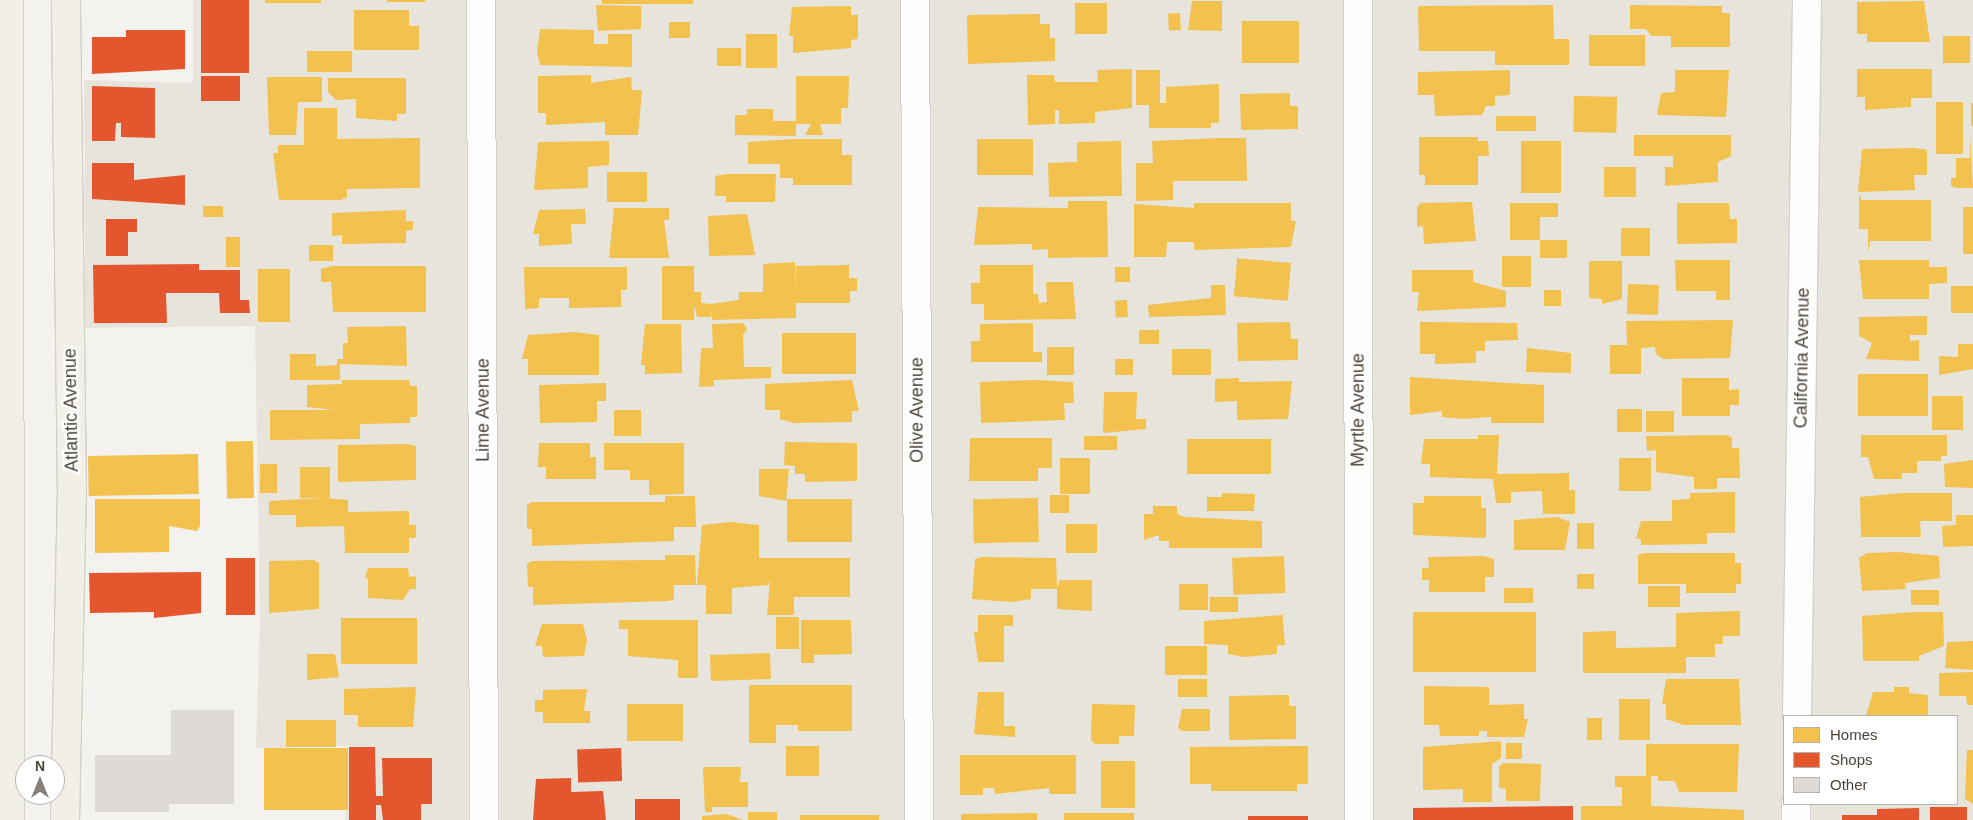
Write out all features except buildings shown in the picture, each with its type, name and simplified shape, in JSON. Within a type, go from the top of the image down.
[{"type":"main road","points":[[10,0],[3,496],[3,658],[10,820]]},
{"type":"main road","name":"Atlantic Avenue","points":[[65,820],[72,497],[66,0]]},
{"type":"street","name":"Lime Avenue","points":[[482,0],[484,820]]},
{"type":"street","name":"Olive Avenue","points":[[915,0],[920,820]]},
{"type":"street","name":"Myrtle Avenue","points":[[1358,0],[1359,820]]},
{"type":"street","name":"California Avenue","points":[[1797,715],[1807,0]]},
{"type":"street","points":[[1796,805],[1796,820]]},
{"type":"shaded area","points":[[193,0],[1973,0],[1973,820],[345,820],[348,746],[256,748],[260,620],[255,326],[85,328],[84,80],[193,83]]}]
